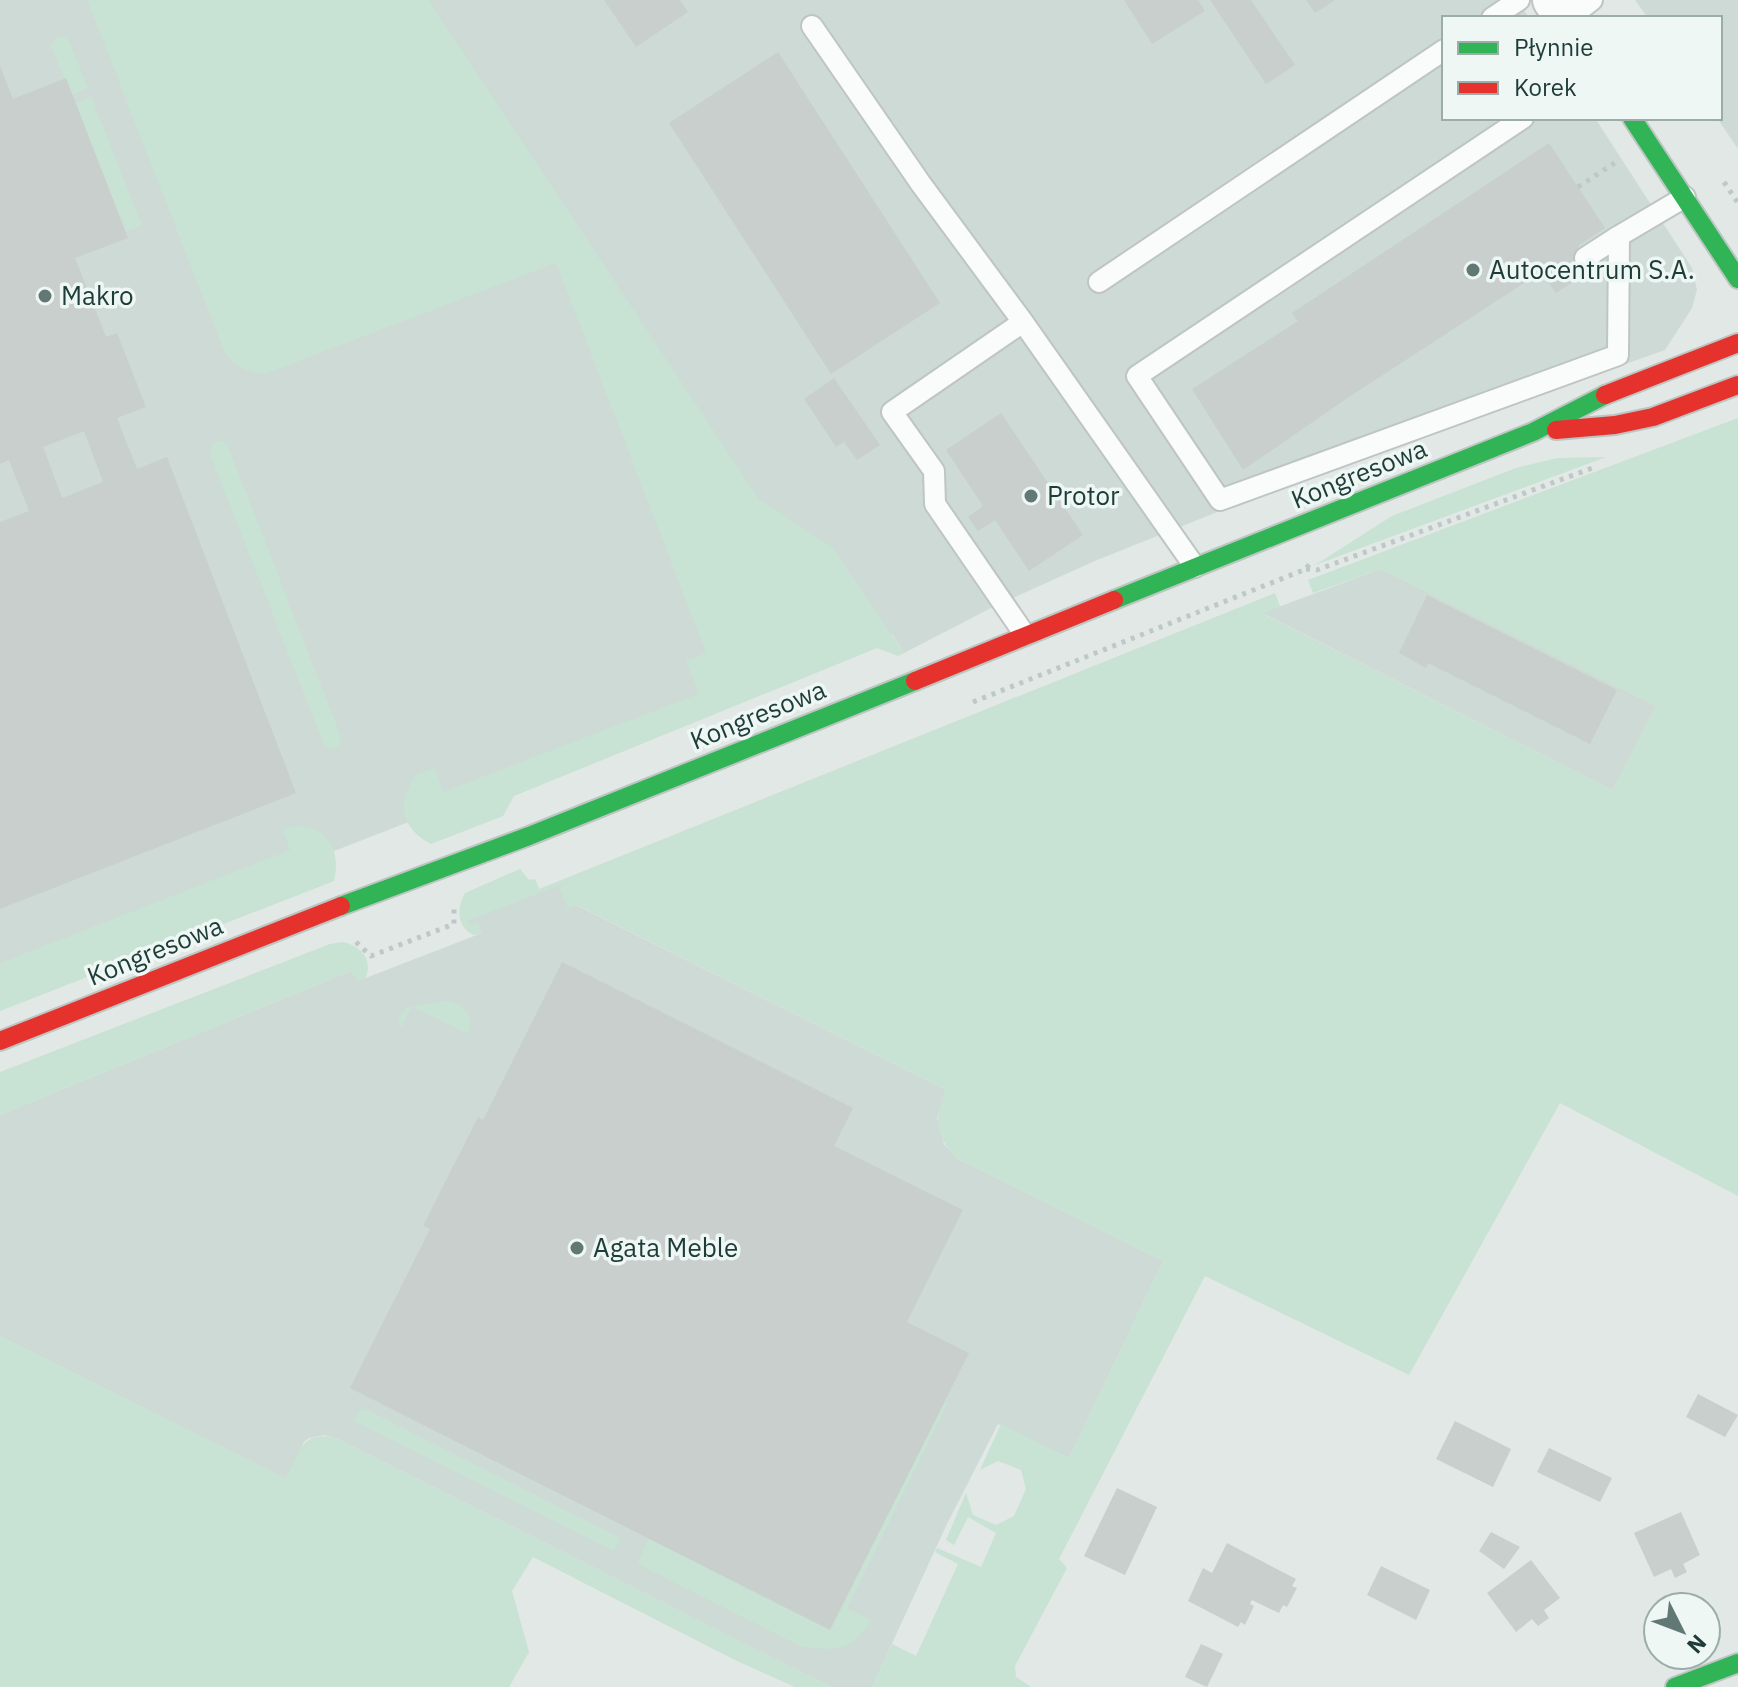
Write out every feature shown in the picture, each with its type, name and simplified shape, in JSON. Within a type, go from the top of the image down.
[{"type":"street","points":[[1553,0],[1565,16]]},
{"type":"street","points":[[1633,120],[1738,279]]},
{"type":"street","name":"Kongresowa","points":[[0,1041],[368,895],[543,830],[1533,432],[1613,391],[1738,343]]},
{"type":"street","name":"Kongresowa","points":[[1533,432],[1615,425],[1653,417],[1738,385]]},
{"type":"street","points":[[1675,1687],[1738,1663]]},
{"type":"lane","points":[[1495,16],[1519,0]]},
{"type":"lane","points":[[1570,16],[1592,0]]},
{"type":"lane","points":[[812,26],[1195,567]]},
{"type":"lane","points":[[1099,282],[1442,51]]},
{"type":"lane","points":[[1520,120],[1137,376],[1220,500],[1618,355],[1619,236]]},
{"type":"lane","points":[[1585,258],[1685,197]]},
{"type":"lane","points":[[1023,322],[892,412],[934,471],[935,504],[1025,635]]},
{"type":"path","points":[[1578,187],[1614,163]]},
{"type":"path","points":[[1306,569],[1317,570],[1595,467]]},
{"type":"shaded area","points":[[0,0],[1517,0],[1528,16],[1442,16],[1442,120],[1596,120],[1692,268],[1697,290],[1692,308],[1665,350],[1290,483],[1097,560],[993,607],[904,653],[892,634],[0,981]]},
{"type":"shaded area","points":[[1635,0],[1738,0],[1738,149],[1718,120],[1722,120],[1722,16],[1647,16]]},
{"type":"shaded area","points":[[1381,569],[1656,706],[1613,790],[1262,613]]},
{"type":"shaded area","points":[[568,881],[568,908],[576,905],[946,1090],[937,1118],[944,1144],[958,1159],[1163,1261],[1069,1458],[998,1424],[946,1526],[872,1687],[832,1687],[338,1439],[324,1435],[309,1438],[304,1442],[287,1479],[0,1336],[0,1115],[351,971],[358,981],[482,933],[466,921]]},
{"type":"green space","points":[[87,0],[428,0],[759,499],[833,548],[904,653],[898,656],[877,648],[514,796],[503,816],[431,844],[421,838],[404,814],[406,795],[416,775],[435,768],[443,792],[698,694],[686,661],[706,653],[556,263],[265,374],[242,368],[224,351]]},
{"type":"green space","points":[[59,36],[68,39],[88,88],[72,95],[50,45]]},
{"type":"green space","points":[[91,96],[142,225],[126,232],[75,103]]},
{"type":"green space","points":[[1738,418],[1738,1196],[1560,1103],[1409,1375],[1205,1276],[1059,1559],[1067,1568],[1015,1666],[1016,1677],[1031,1687],[872,1687],[892,1644],[916,1656],[958,1564],[935,1552],[937,1548],[981,1567],[996,1533],[968,1517],[954,1545],[946,1540],[966,1493],[973,1515],[996,1525],[1014,1516],[1026,1489],[1021,1470],[998,1461],[980,1470],[1001,1424],[1069,1458],[1163,1261],[958,1159],[944,1142],[938,1127],[939,1110],[946,1090],[577,905],[568,909],[559,887],[568,882],[467,921],[469,925],[478,922],[482,933],[474,935],[461,923],[460,905],[465,893],[520,869],[529,880],[535,879],[539,889],[1275,593],[1280,606],[1263,614],[1613,790],[1656,706],[1381,569],[1313,593],[1308,580]]},
{"type":"green space","points":[[222,440],[228,446],[341,737],[339,746],[330,750],[323,743],[210,454],[212,443]]},
{"type":"green space","points":[[1606,457],[1315,565],[1392,516],[1516,468],[1558,458]]},
{"type":"green space","points":[[295,826],[316,830],[330,842],[336,860],[334,881],[0,1011],[0,963],[290,850],[282,829]]},
{"type":"green space","points":[[342,942],[364,955],[368,966],[365,979],[358,981],[351,971],[0,1115],[0,1072]]},
{"type":"green space","points":[[447,1001],[459,1004],[467,1012],[470,1022],[468,1034],[412,1007],[401,1028],[398,1018],[407,1007]]},
{"type":"green space","points":[[0,1336],[286,1478],[299,1451],[309,1440],[326,1436],[338,1439],[832,1687],[795,1687],[735,1660],[533,1557],[512,1591],[529,1652],[509,1687],[0,1687]]},
{"type":"green space","points":[[945,1401],[948,1403],[847,1608],[871,1620],[849,1643],[832,1649],[800,1646],[637,1564],[649,1539],[830,1629]]},
{"type":"green space","points":[[362,1407],[621,1538],[614,1551],[354,1421]]},
{"type":"building","points":[[604,0],[680,0],[688,12],[636,47]]},
{"type":"building","points":[[1124,0],[1198,0],[1205,11],[1152,44]]},
{"type":"building","points":[[1210,0],[1251,0],[1295,65],[1266,84]]},
{"type":"building","points":[[1306,0],[1335,0],[1315,13]]},
{"type":"building","points":[[778,52],[940,303],[831,374],[669,123]]},
{"type":"building","points":[[0,66],[13,99],[66,78],[128,238],[75,258],[106,337],[117,333],[146,407],[117,418],[137,469],[167,457],[296,793],[0,909],[0,522],[29,511],[9,460],[0,464]],"holes":[[[84,431],[103,482],[62,498],[43,447]]]},
{"type":"building","name":"Autocentrum S.A.","points":[[1549,143],[1605,228],[1578,246],[1592,269],[1556,293],[1541,272],[1243,470],[1192,389],[1298,321],[1292,313]]},
{"type":"building","points":[[834,378],[880,445],[857,460],[844,442],[836,447],[804,399]]},
{"type":"building","points":[[1001,413],[1083,535],[1029,571],[995,520],[978,531],[968,517],[983,506],[946,450]]},
{"type":"building","points":[[1427,595],[1617,690],[1590,744],[1428,663],[1426,668],[1399,653]]},
{"type":"building","points":[[562,962],[853,1108],[834,1146],[963,1210],[907,1322],[969,1353],[830,1630],[350,1388],[430,1229],[423,1226],[478,1117],[483,1120]]},
{"type":"building","points":[[1698,1394],[1738,1415],[1725,1437],[1686,1417]]},
{"type":"building","points":[[1455,1421],[1511,1449],[1493,1487],[1436,1459]]},
{"type":"building","points":[[1549,1448],[1612,1478],[1600,1502],[1537,1472]]},
{"type":"building","points":[[1117,1488],[1157,1507],[1125,1575],[1084,1556]]},
{"type":"building","points":[[1681,1512],[1700,1555],[1683,1564],[1687,1572],[1675,1578],[1671,1569],[1654,1577],[1634,1533]]},
{"type":"building","points":[[1491,1532],[1520,1547],[1504,1569],[1479,1551]]},
{"type":"building","points":[[1227,1543],[1296,1579],[1292,1586],[1297,1588],[1287,1607],[1283,1605],[1279,1613],[1252,1600],[1250,1604],[1254,1606],[1245,1625],[1241,1622],[1238,1627],[1188,1601],[1203,1568],[1212,1573]]},
{"type":"building","points":[[1531,1560],[1560,1598],[1544,1610],[1549,1618],[1538,1626],[1532,1619],[1516,1632],[1487,1593]]},
{"type":"building","points":[[1381,1566],[1430,1590],[1416,1620],[1367,1595]]},
{"type":"building","points":[[1201,1644],[1223,1654],[1207,1687],[1185,1677]]},
{"type":"traffic: fast","points":[[1633,120],[1738,279]]},
{"type":"traffic: fast","points":[[1114,600],[1533,432],[1605,395]]},
{"type":"traffic: fast","points":[[341,906],[529,836],[915,681]]},
{"type":"traffic: fast","points":[[1675,1687],[1738,1663]]},
{"type":"traffic: jam","points":[[1605,395],[1738,343]]},
{"type":"traffic: jam","points":[[1556,430],[1615,425],[1653,417],[1738,385]]},
{"type":"traffic: jam","points":[[915,681],[1114,600]]},
{"type":"traffic: jam","points":[[0,1041],[341,906]]},
{"type":"place","name":"Autocentrum S.A.","points":[[1473,270]]},
{"type":"place","name":"Makro","points":[[45,296]]},
{"type":"place","name":"Protor","points":[[1031,496]]},
{"type":"place","name":"Agata Meble","points":[[577,1248]]}]
